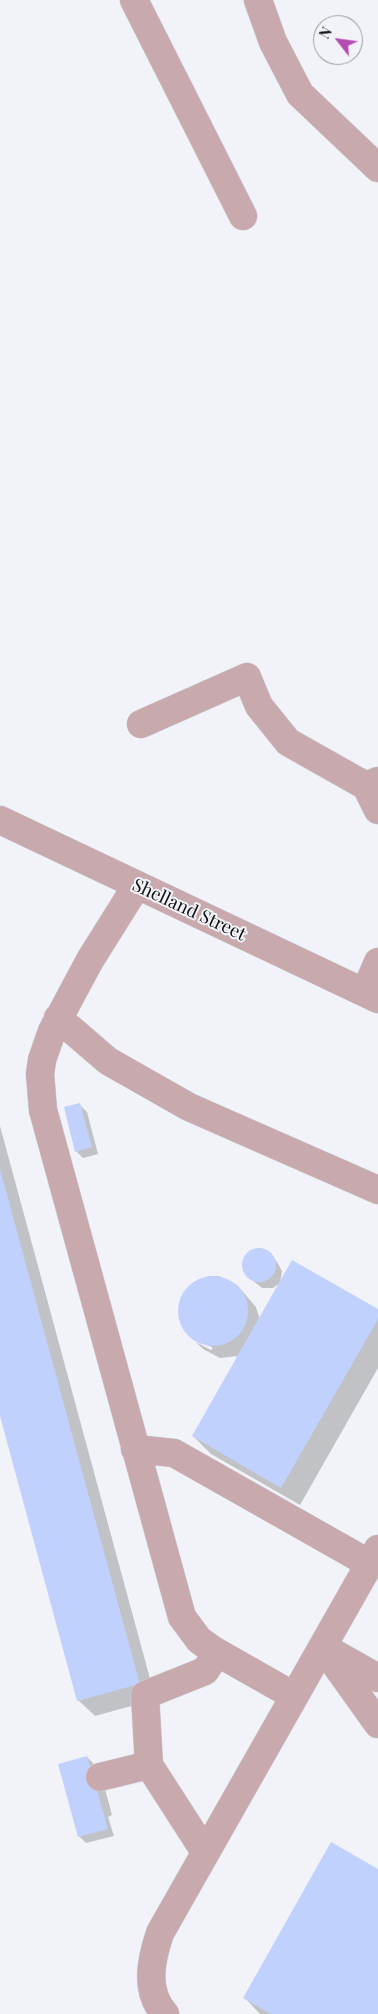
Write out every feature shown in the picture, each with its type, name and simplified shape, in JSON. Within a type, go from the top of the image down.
[{"type":"street","points":[[134,0],[243,216]]},
{"type":"street","points":[[258,0],[274,42],[300,94],[378,168]]},
{"type":"street","points":[[141,724],[247,677],[259,706],[288,742],[374,792]]},
{"type":"street","name":"Shelland Street","points":[[0,820],[371,995]]},
{"type":"street","points":[[137,885],[90,960],[58,1018],[42,1060],[40,1083],[43,1110],[182,1617],[198,1640],[217,1653],[294,1696]]},
{"type":"street","points":[[371,995],[378,962]]},
{"type":"street","points":[[58,1018],[108,1061],[189,1107],[378,1190]]},
{"type":"street","points":[[135,1449],[174,1453],[374,1557],[172,1908],[160,1933],[153,1956],[151,1978],[153,1996],[165,2014]]},
{"type":"street","points":[[322,1646],[378,1678]]},
{"type":"street","points":[[322,1646],[378,1724]]},
{"type":"street","points":[[205,1852],[149,1765],[145,1695],[205,1672],[217,1653]]},
{"type":"street","points":[[100,1777],[149,1765]]},
{"type":"building","points":[[80,1103],[92,1147],[75,1152],[64,1107]]},
{"type":"building","points":[[0,1169],[139,1681],[143,1683],[77,1701],[0,1416]]},
{"type":"building","points":[[259,1248],[271,1253],[276,1265],[271,1277],[259,1282],[247,1277],[242,1265],[247,1253]]},
{"type":"building","points":[[292,1260],[378,1309],[378,1319],[281,1488],[192,1436]]},
{"type":"building","points":[[220,1276],[233,1282],[242,1291],[246,1297],[248,1311],[246,1325],[238,1336],[227,1344],[206,1346],[199,1344],[188,1336],[180,1325],[178,1304],[180,1297],[188,1286],[199,1278]]},
{"type":"building","points":[[87,1756],[108,1829],[78,1837],[58,1764]]},
{"type":"building","points":[[331,1842],[378,1869],[378,2014],[271,2014],[243,1998]]}]
